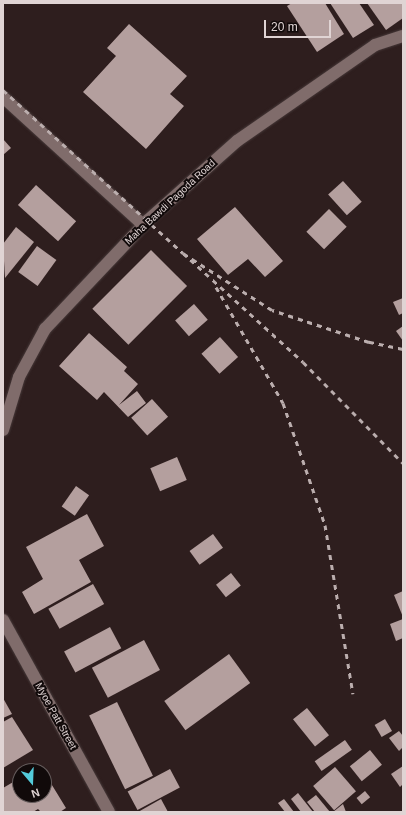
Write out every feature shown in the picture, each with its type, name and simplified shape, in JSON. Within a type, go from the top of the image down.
[{"type":"street","name":"Maha Bawdi Pagoda Road","points":[[3,430],[19,377],[45,328],[143,225],[237,141],[375,45],[403,36]]},
{"type":"street","points":[[3,97],[143,225]]},
{"type":"street","name":"Myoe Patt Street","points":[[3,620],[109,812]]},
{"type":"building","points":[[292,3],[325,3],[344,34],[317,52],[287,6]]},
{"type":"building","points":[[330,3],[359,3],[374,25],[353,38]]},
{"type":"building","points":[[367,3],[403,3],[403,18],[386,30]]},
{"type":"building","points":[[129,24],[187,76],[170,94],[184,106],[146,149],[83,92],[116,56],[107,48]]},
{"type":"building","points":[[3,139],[11,148],[3,155]]},
{"type":"building","points":[[343,181],[362,202],[347,215],[328,194]]},
{"type":"building","points":[[36,185],[76,221],[58,241],[18,205]]},
{"type":"building","points":[[235,207],[283,261],[265,277],[248,259],[228,275],[197,239]]},
{"type":"building","points":[[329,209],[347,227],[324,249],[306,232]]},
{"type":"building","points":[[16,227],[34,242],[5,278],[3,244]]},
{"type":"building","points":[[37,246],[56,260],[38,286],[18,272]]},
{"type":"building","points":[[151,250],[187,286],[128,345],[92,309]]},
{"type":"building","points":[[403,298],[403,313],[399,315],[393,302]]},
{"type":"building","points":[[194,304],[208,320],[189,336],[175,320]]},
{"type":"building","points":[[403,326],[403,341],[396,331]]},
{"type":"building","points":[[89,333],[127,367],[124,371],[138,384],[119,405],[137,391],[146,403],[128,417],[104,392],[97,400],[59,366]]},
{"type":"building","points":[[220,337],[238,357],[219,374],[201,354]]},
{"type":"building","points":[[152,399],[168,417],[147,436],[131,418]]},
{"type":"building","points":[[177,457],[187,480],[160,491],[150,468]]},
{"type":"building","points":[[76,486],[89,495],[75,516],[62,506]]},
{"type":"building","points":[[87,514],[104,546],[79,560],[91,582],[34,614],[22,592],[43,579],[26,547]]},
{"type":"building","points":[[213,534],[223,548],[200,565],[190,551]]},
{"type":"building","points":[[231,573],[241,586],[226,597],[216,585]]},
{"type":"building","points":[[93,584],[104,604],[60,629],[48,609]]},
{"type":"building","points":[[403,591],[403,617],[394,595]]},
{"type":"building","points":[[403,619],[403,638],[396,641],[390,624]]},
{"type":"building","points":[[110,627],[121,648],[75,673],[64,651]]},
{"type":"building","points":[[144,640],[160,670],[108,698],[92,668]]},
{"type":"building","points":[[229,654],[250,683],[185,730],[164,701]]},
{"type":"building","points":[[3,698],[12,714],[3,718]]},
{"type":"building","points":[[117,702],[153,776],[125,789],[89,716]]},
{"type":"building","points":[[307,708],[329,735],[315,747],[293,719]]},
{"type":"building","points":[[12,717],[33,750],[3,768],[3,722]]},
{"type":"building","points":[[385,719],[392,731],[382,737],[375,725]]},
{"type":"building","points":[[399,731],[403,736],[403,747],[399,751],[389,738]]},
{"type":"building","points":[[345,740],[352,750],[322,771],[315,761]]},
{"type":"building","points":[[370,750],[382,765],[362,781],[350,766]]},
{"type":"building","points":[[403,766],[403,784],[400,787],[391,774]]},
{"type":"building","points":[[335,767],[356,791],[334,810],[313,786]]},
{"type":"building","points":[[170,769],[180,788],[137,810],[128,792]]},
{"type":"building","points":[[12,783],[12,803],[52,803],[52,785],[66,808],[60,812],[41,812],[38,809],[33,812],[3,812],[3,788]]},
{"type":"building","points":[[365,791],[370,797],[362,804],[357,798]]},
{"type":"building","points":[[298,793],[313,812],[301,812],[291,799]]},
{"type":"building","points":[[316,795],[330,812],[315,812],[307,802]]},
{"type":"building","points":[[161,799],[168,812],[138,812]]},
{"type":"building","points":[[284,799],[294,812],[285,812],[278,803]]},
{"type":"building","points":[[343,804],[346,812],[333,812]]},
{"type":"railway","points":[[3,90],[183,253]]},
{"type":"railway","points":[[403,349],[369,342],[272,310],[183,253],[303,362],[403,463]]},
{"type":"railway","points":[[216,287],[283,403],[325,525],[353,694]]}]
